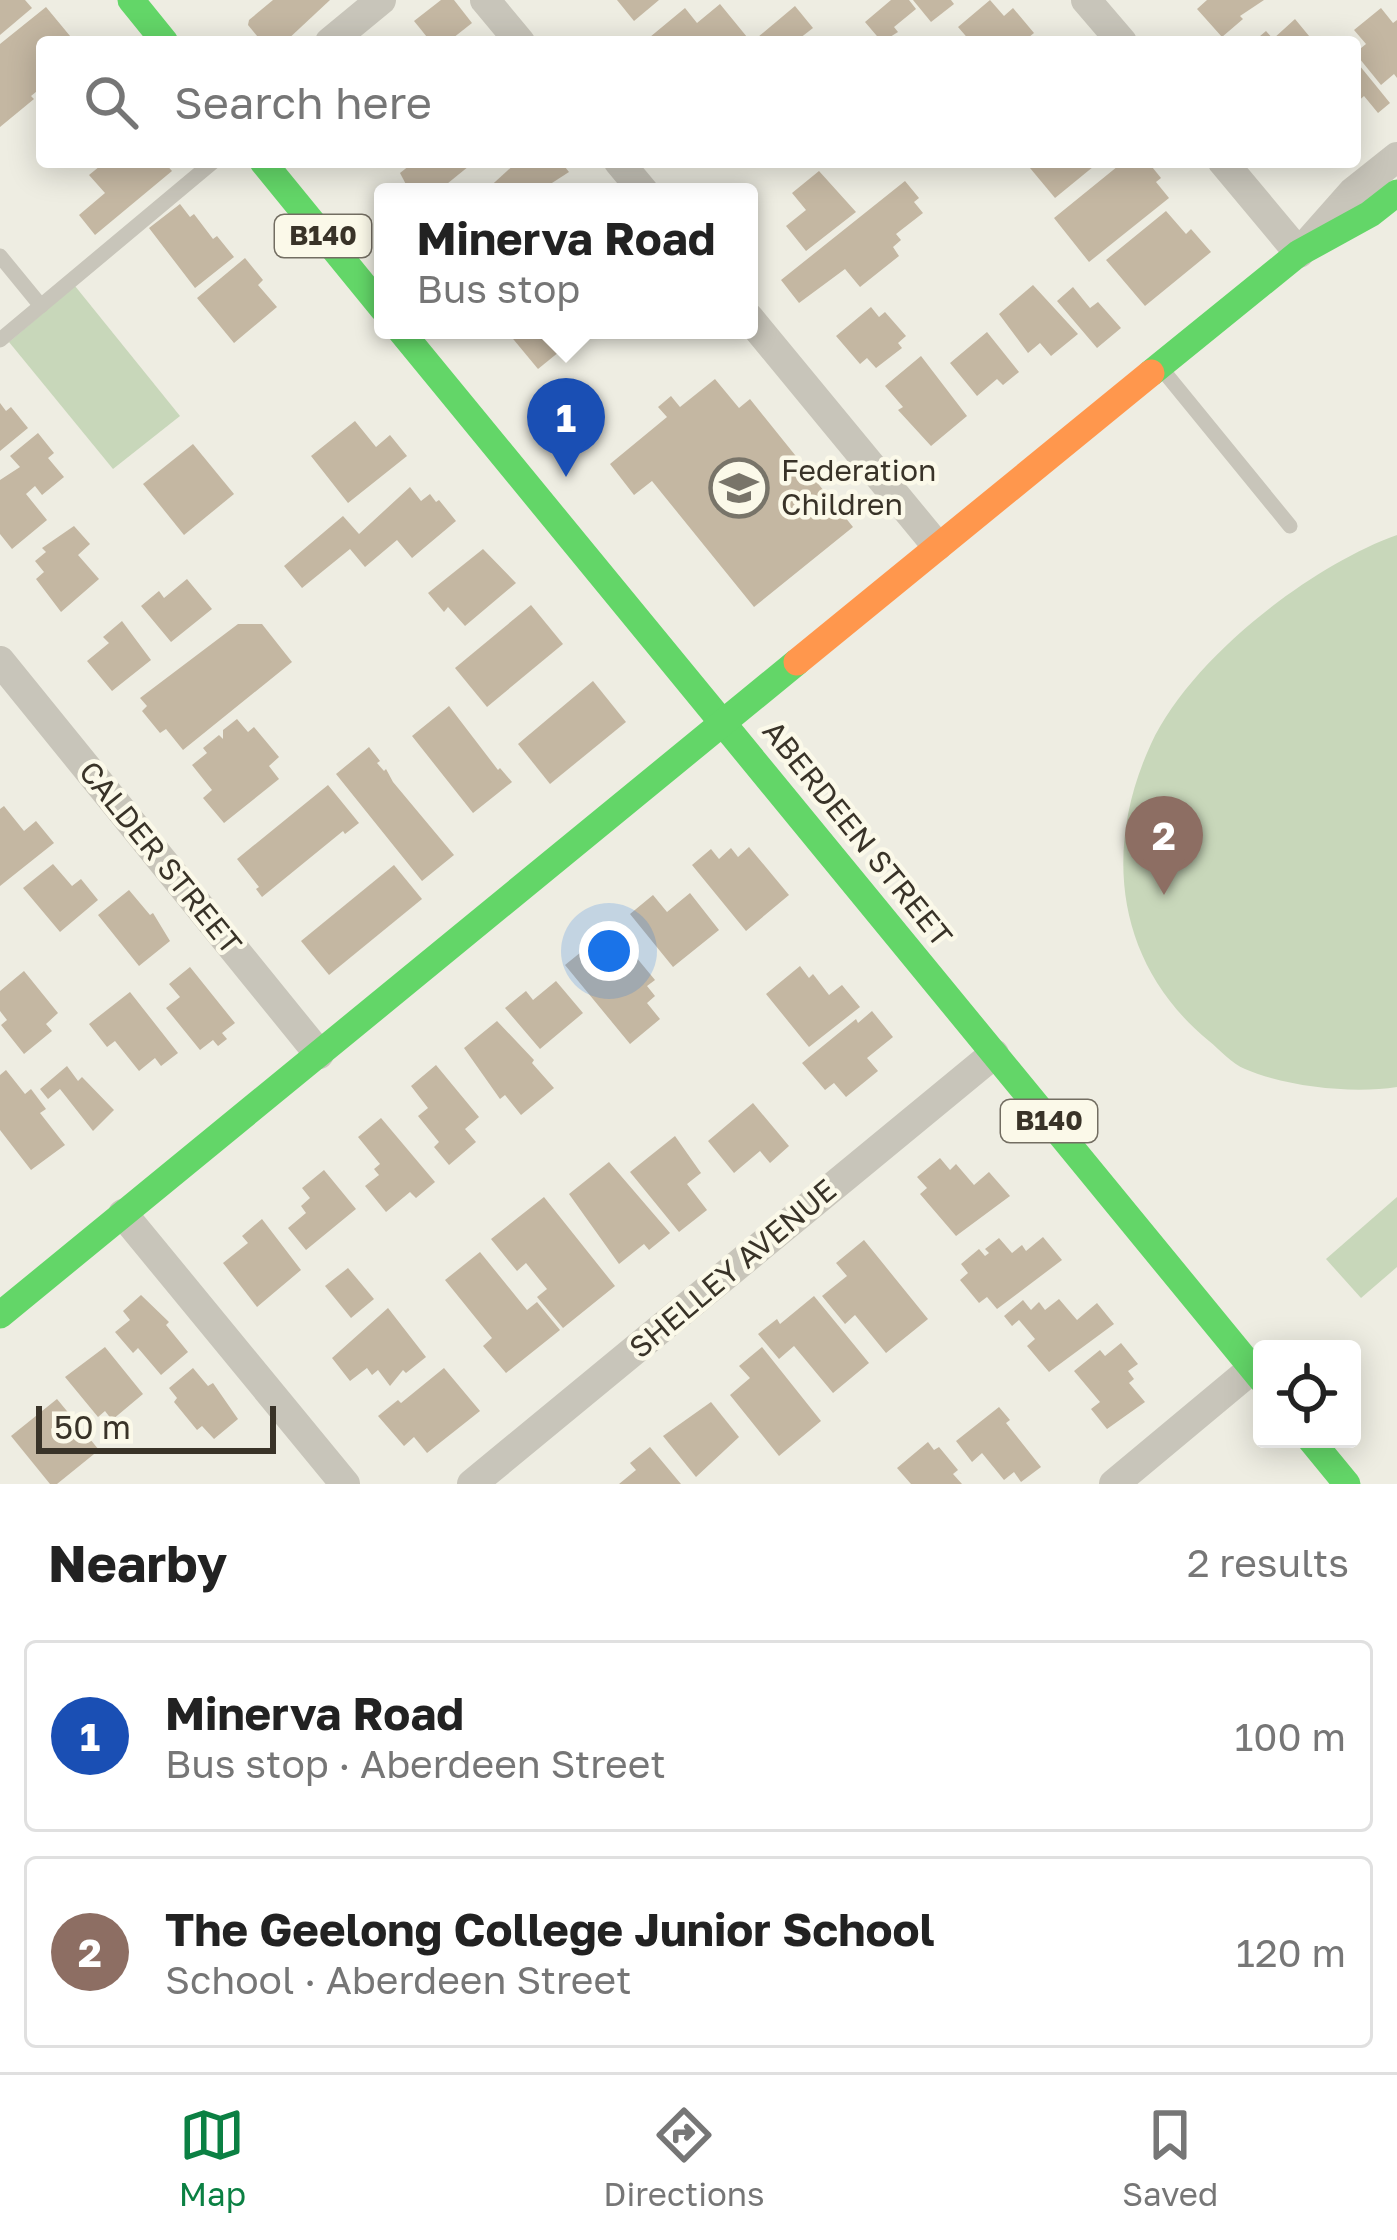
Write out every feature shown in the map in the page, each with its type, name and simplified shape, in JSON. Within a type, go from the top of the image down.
[{"type":"street","points":[[131,0],[160,36]]},
{"type":"street","points":[[337,36],[381,0]]},
{"type":"street","points":[[485,0],[515,36]]},
{"type":"street","points":[[1086,0],[1117,36]]},
{"type":"street","points":[[0,1315],[1299,253],[1353,192],[1397,157]]},
{"type":"street","name":"B140","points":[[268,168],[374,298]]},
{"type":"street","points":[[1228,168],[1299,253]]},
{"type":"street","points":[[1299,253],[1370,214],[1397,193]]},
{"type":"street","points":[[758,329],[937,546]]},
{"type":"street","name":"ABERDEEN STREET","points":[[407,339],[1253,1369]]},
{"type":"street","name":"CALDER STREET","points":[[0,662],[319,1054]]},
{"type":"street","name":"SHELLEY AVENUE","points":[[472,1484],[994,1054]]},
{"type":"street","points":[[123,1214],[346,1484]]},
{"type":"street","points":[[1114,1484],[1253,1377]]},
{"type":"street","points":[[1317,1448],[1347,1484]]},
{"type":"lane","points":[[0,340],[206,168]]},
{"type":"lane","points":[[0,256],[41,306]]},
{"type":"lane","points":[[1159,365],[1291,526]]},
{"type":"green space","points":[[75,286],[180,416],[113,469],[9,342]]},
{"type":"green space","points":[[1397,535],[1397,1087],[1360,1090],[1300,1084],[1235,1064],[1178,1011],[1154,977],[1137,942],[1127,904],[1126,824],[1151,744],[1169,712],[1223,649],[1291,592],[1363,549]]},
{"type":"green space","points":[[1397,1197],[1397,1267],[1361,1298],[1326,1259]]},
{"type":"building","points":[[0,0],[25,0],[32,8],[0,35]]},
{"type":"building","points":[[273,0],[330,0],[291,36],[257,36],[249,20]]},
{"type":"building","points":[[441,0],[454,0],[472,23],[456,36],[426,36],[414,21]]},
{"type":"building","points":[[617,0],[659,0],[634,21]]},
{"type":"building","points":[[891,0],[909,0],[916,9],[894,27],[898,32],[892,36],[877,36],[865,22]]},
{"type":"building","points":[[913,0],[951,0],[954,4],[931,22]]},
{"type":"building","points":[[990,0],[1004,16],[1013,8],[1034,33],[966,36],[958,27]]},
{"type":"building","points":[[1207,0],[1264,0],[1240,16],[1243,19],[1223,36],[1197,9]]},
{"type":"building","points":[[720,4],[746,36],[651,36],[685,8],[697,23]]},
{"type":"building","points":[[795,6],[813,28],[803,36],[759,36]]},
{"type":"building","points":[[46,7],[70,36],[36,36],[34,99],[0,127],[0,44]]},
{"type":"building","points":[[1381,8],[1393,23],[1397,20],[1397,78],[1394,74],[1381,85],[1361,60],[1366,44],[1354,30]]},
{"type":"building","points":[[1295,19],[1309,36],[1276,36]]},
{"type":"building","points":[[1361,67],[1390,103],[1378,113],[1364,96],[1361,99]]},
{"type":"building","points":[[98,168],[172,171],[95,235],[79,215],[105,193],[89,175]]},
{"type":"building","points":[[406,168],[467,168],[448,183],[405,183],[400,173]]},
{"type":"building","points":[[510,168],[566,168],[569,172],[552,183],[494,183]]},
{"type":"building","points":[[1030,168],[1092,168],[1055,198]]},
{"type":"building","points":[[1116,168],[1153,168],[1161,178],[1156,182],[1169,198],[1089,262],[1054,218]]},
{"type":"building","points":[[819,171],[856,212],[806,251],[786,226],[806,210],[792,193]]},
{"type":"building","points":[[905,181],[919,198],[914,202],[923,213],[896,234],[901,240],[893,247],[899,256],[860,287],[845,269],[799,303],[781,280]]},
{"type":"building","points":[[180,204],[234,257],[195,288],[149,228]]},
{"type":"building","points":[[1166,211],[1211,252],[1145,306],[1106,260]]},
{"type":"building","points":[[245,258],[263,280],[258,285],[277,307],[234,343],[197,298]]},
{"type":"building","points":[[1033,285],[1078,334],[1051,356],[1040,343],[1028,353],[999,314]]},
{"type":"building","points":[[1073,287],[1090,308],[1098,302],[1121,328],[1097,348],[1057,301]]},
{"type":"building","points":[[871,307],[879,317],[885,312],[906,336],[898,343],[902,348],[876,368],[867,358],[860,364],[836,336]]},
{"type":"building","points":[[987,332],[1019,372],[1003,385],[997,379],[977,396],[950,363]]},
{"type":"building","points":[[513,339],[575,339],[538,369]]},
{"type":"building","points":[[921,356],[967,416],[931,446],[898,410],[903,407],[885,386]]},
{"type":"building","name":"Federation Children","points":[[715,379],[739,408],[750,399],[853,527],[754,607],[652,481],[634,495],[610,464],[667,417],[658,407],[671,396],[680,407]]},
{"type":"building","points":[[0,403],[6,411],[11,407],[28,428],[0,451]]},
{"type":"building","points":[[355,421],[376,447],[390,435],[407,456],[348,503],[311,456]]},
{"type":"building","points":[[38,433],[54,453],[48,458],[64,477],[42,495],[35,486],[26,494],[47,520],[12,549],[0,534],[0,480],[20,467],[10,456]]},
{"type":"building","points":[[193,444],[234,494],[184,535],[143,484]]},
{"type":"building","points":[[410,487],[421,501],[430,494],[439,500],[456,521],[412,558],[397,540],[365,567],[350,549],[302,588],[284,566],[343,516],[359,534]]},
{"type":"building","points":[[74,526],[90,544],[78,555],[99,579],[61,612],[36,579],[44,572],[35,561],[46,552],[42,548]]},
{"type":"building","points":[[483,549],[516,583],[465,626],[428,593]]},
{"type":"building","points":[[187,579],[212,609],[171,642],[141,606],[159,591],[164,598]]},
{"type":"building","points":[[531,605],[563,644],[487,707],[455,668]]},
{"type":"building","points":[[122,621],[151,660],[112,691],[87,661],[109,643],[103,637]]},
{"type":"building","points":[[238,624],[262,624],[292,662],[183,750],[166,729],[160,733],[142,711],[147,706],[140,698]]},
{"type":"building","points":[[593,681],[626,722],[550,784],[518,744]]},
{"type":"building","points":[[449,706],[512,782],[473,813],[412,736]]},
{"type":"building","points":[[237,719],[248,732],[254,727],[279,757],[269,766],[279,779],[224,823],[203,798],[212,790],[192,765],[207,753],[203,748],[219,735],[223,739],[223,730]]},
{"type":"building","points":[[369,747],[377,763],[454,855],[422,881],[336,774]]},
{"type":"building","points":[[328,785],[359,823],[262,897],[237,859]]},
{"type":"building","points":[[4,806],[24,831],[36,821],[54,843],[0,886],[0,809]]},
{"type":"building","points":[[749,847],[789,895],[746,931],[692,865],[711,849],[719,859],[731,848],[738,857]]},
{"type":"building","points":[[53,864],[72,886],[81,879],[98,900],[60,932],[23,888]]},
{"type":"building","points":[[394,865],[422,899],[329,975],[301,941]]},
{"type":"building","points":[[129,890],[153,913],[170,941],[139,966],[98,915]]},
{"type":"building","points":[[690,893],[719,930],[673,967],[630,914],[653,895],[667,912]]},
{"type":"building","points":[[617,934],[655,980],[647,986],[655,996],[647,1003],[660,1019],[630,1044],[565,965],[586,948],[591,956]]},
{"type":"building","points":[[800,966],[829,995],[842,985],[860,1007],[809,1047],[766,994]]},
{"type":"building","points":[[190,967],[235,1023],[222,1033],[227,1039],[218,1046],[213,1040],[200,1050],[166,1008],[180,997],[169,984]]},
{"type":"building","points":[[24,971],[58,1013],[46,1024],[52,1031],[24,1054],[1,1025],[7,1020],[0,1011],[0,991]]},
{"type":"building","points":[[556,981],[583,1013],[540,1049],[505,1008],[526,991],[533,1000]]},
{"type":"building","points":[[130,992],[178,1053],[161,1066],[155,1058],[139,1071],[115,1041],[107,1047],[89,1024]]},
{"type":"building","points":[[872,1011],[893,1037],[867,1058],[878,1071],[846,1097],[834,1083],[825,1090],[802,1063]]},
{"type":"building","points":[[497,1021],[554,1088],[521,1115],[505,1095],[500,1099],[464,1048]]},
{"type":"building","points":[[436,1065],[479,1117],[465,1129],[476,1142],[449,1165],[434,1147],[439,1142],[418,1116],[428,1108],[411,1086]]},
{"type":"building","points":[[67,1066],[114,1110],[93,1131],[60,1089],[48,1099],[40,1089]]},
{"type":"building","points":[[6,1070],[25,1094],[31,1089],[46,1109],[40,1113],[65,1145],[31,1170],[0,1130],[0,1075]]},
{"type":"building","points":[[753,1103],[789,1146],[770,1163],[760,1151],[734,1173],[708,1141]]},
{"type":"building","points":[[381,1118],[435,1182],[416,1198],[410,1192],[386,1212],[365,1186],[379,1175],[374,1169],[380,1164],[358,1137]]},
{"type":"building","points":[[675,1136],[701,1173],[687,1184],[707,1210],[679,1232],[630,1172]]},
{"type":"building","points":[[940,1158],[950,1170],[956,1164],[974,1185],[989,1172],[1010,1196],[956,1236],[920,1194],[927,1188],[917,1177]]},
{"type":"building","points":[[609,1162],[670,1233],[649,1250],[644,1244],[619,1264],[569,1194]]},
{"type":"building","points":[[324,1170],[356,1209],[306,1250],[288,1228],[306,1213],[301,1206],[310,1198],[302,1188]]},
{"type":"building","points":[[544,1197],[615,1286],[563,1328],[537,1297],[547,1289],[526,1263],[517,1271],[491,1239]]},
{"type":"building","points":[[262,1219],[301,1270],[257,1307],[223,1263],[248,1243],[242,1236]]},
{"type":"building","points":[[1043,1237],[1062,1260],[997,1309],[987,1297],[979,1303],[960,1280],[968,1273],[961,1264],[979,1249],[985,1256],[989,1253],[985,1249],[999,1238],[1012,1253],[1022,1245],[1026,1251]]},
{"type":"building","points":[[864,1240],[928,1319],[886,1353],[855,1315],[845,1324],[822,1296],[847,1276],[836,1263]]},
{"type":"building","points":[[480,1252],[527,1310],[537,1302],[560,1330],[506,1373],[483,1346],[492,1338],[445,1280]]},
{"type":"building","points":[[348,1268],[374,1299],[351,1318],[325,1286]]},
{"type":"building","points":[[141,1295],[169,1322],[166,1325],[188,1352],[161,1375],[138,1348],[133,1353],[115,1332],[130,1320],[123,1311]]},
{"type":"building","points":[[814,1296],[869,1363],[833,1393],[794,1346],[779,1359],[758,1334],[777,1319],[780,1324]]},
{"type":"building","points":[[1059,1299],[1077,1320],[1097,1303],[1114,1324],[1049,1372],[1027,1346],[1035,1339],[1019,1320],[1012,1326],[1004,1316],[1023,1300],[1031,1310],[1039,1302],[1045,1310]]},
{"type":"building","points":[[388,1308],[426,1357],[406,1373],[403,1370],[390,1386],[378,1370],[372,1375],[367,1368],[350,1381],[332,1358]]},
{"type":"building","points":[[1121,1343],[1138,1364],[1128,1371],[1134,1379],[1129,1383],[1145,1402],[1107,1429],[1091,1409],[1100,1402],[1074,1371],[1100,1350],[1105,1356]]},
{"type":"building","points":[[105,1347],[143,1394],[112,1420],[105,1411],[98,1417],[65,1377]]},
{"type":"building","points":[[762,1347],[821,1421],[779,1456],[730,1395],[750,1378],[739,1366]]},
{"type":"building","points":[[193,1368],[208,1386],[213,1383],[238,1419],[214,1439],[202,1426],[197,1430],[174,1402],[177,1398],[169,1388]]},
{"type":"building","points":[[444,1368],[480,1411],[427,1453],[414,1437],[404,1446],[378,1416]]},
{"type":"building","points":[[57,1399],[99,1450],[57,1484],[50,1484],[11,1436]]},
{"type":"building","points":[[711,1402],[739,1437],[696,1477],[663,1436]]},
{"type":"building","points":[[999,1407],[1041,1467],[1021,1482],[1014,1472],[1004,1480],[982,1453],[972,1462],[956,1441]]},
{"type":"building","points":[[928,1442],[934,1450],[939,1447],[958,1470],[953,1474],[962,1484],[911,1484],[897,1468]]},
{"type":"building","points":[[650,1447],[681,1484],[619,1484],[636,1470],[630,1463]]},
{"type":"traffic: fast","points":[[131,0],[160,36]]},
{"type":"traffic: fast","points":[[268,168],[374,298]]},
{"type":"traffic: fast","points":[[1151,373],[1299,253],[1370,214],[1397,193]]},
{"type":"traffic: fast","points":[[407,339],[1253,1369]]},
{"type":"traffic: fast","points":[[0,1315],[797,662]]},
{"type":"traffic: fast","points":[[1317,1448],[1347,1484]]},
{"type":"traffic: slow","points":[[797,662],[1151,373]]},
{"type":"place","name":"Minerva Road","points":[[566,477]]},
{"type":"place","name":"Federation Children","points":[[739,488]]},
{"type":"place","name":"The Geelong College Junior School","points":[[1164,895]]}]
